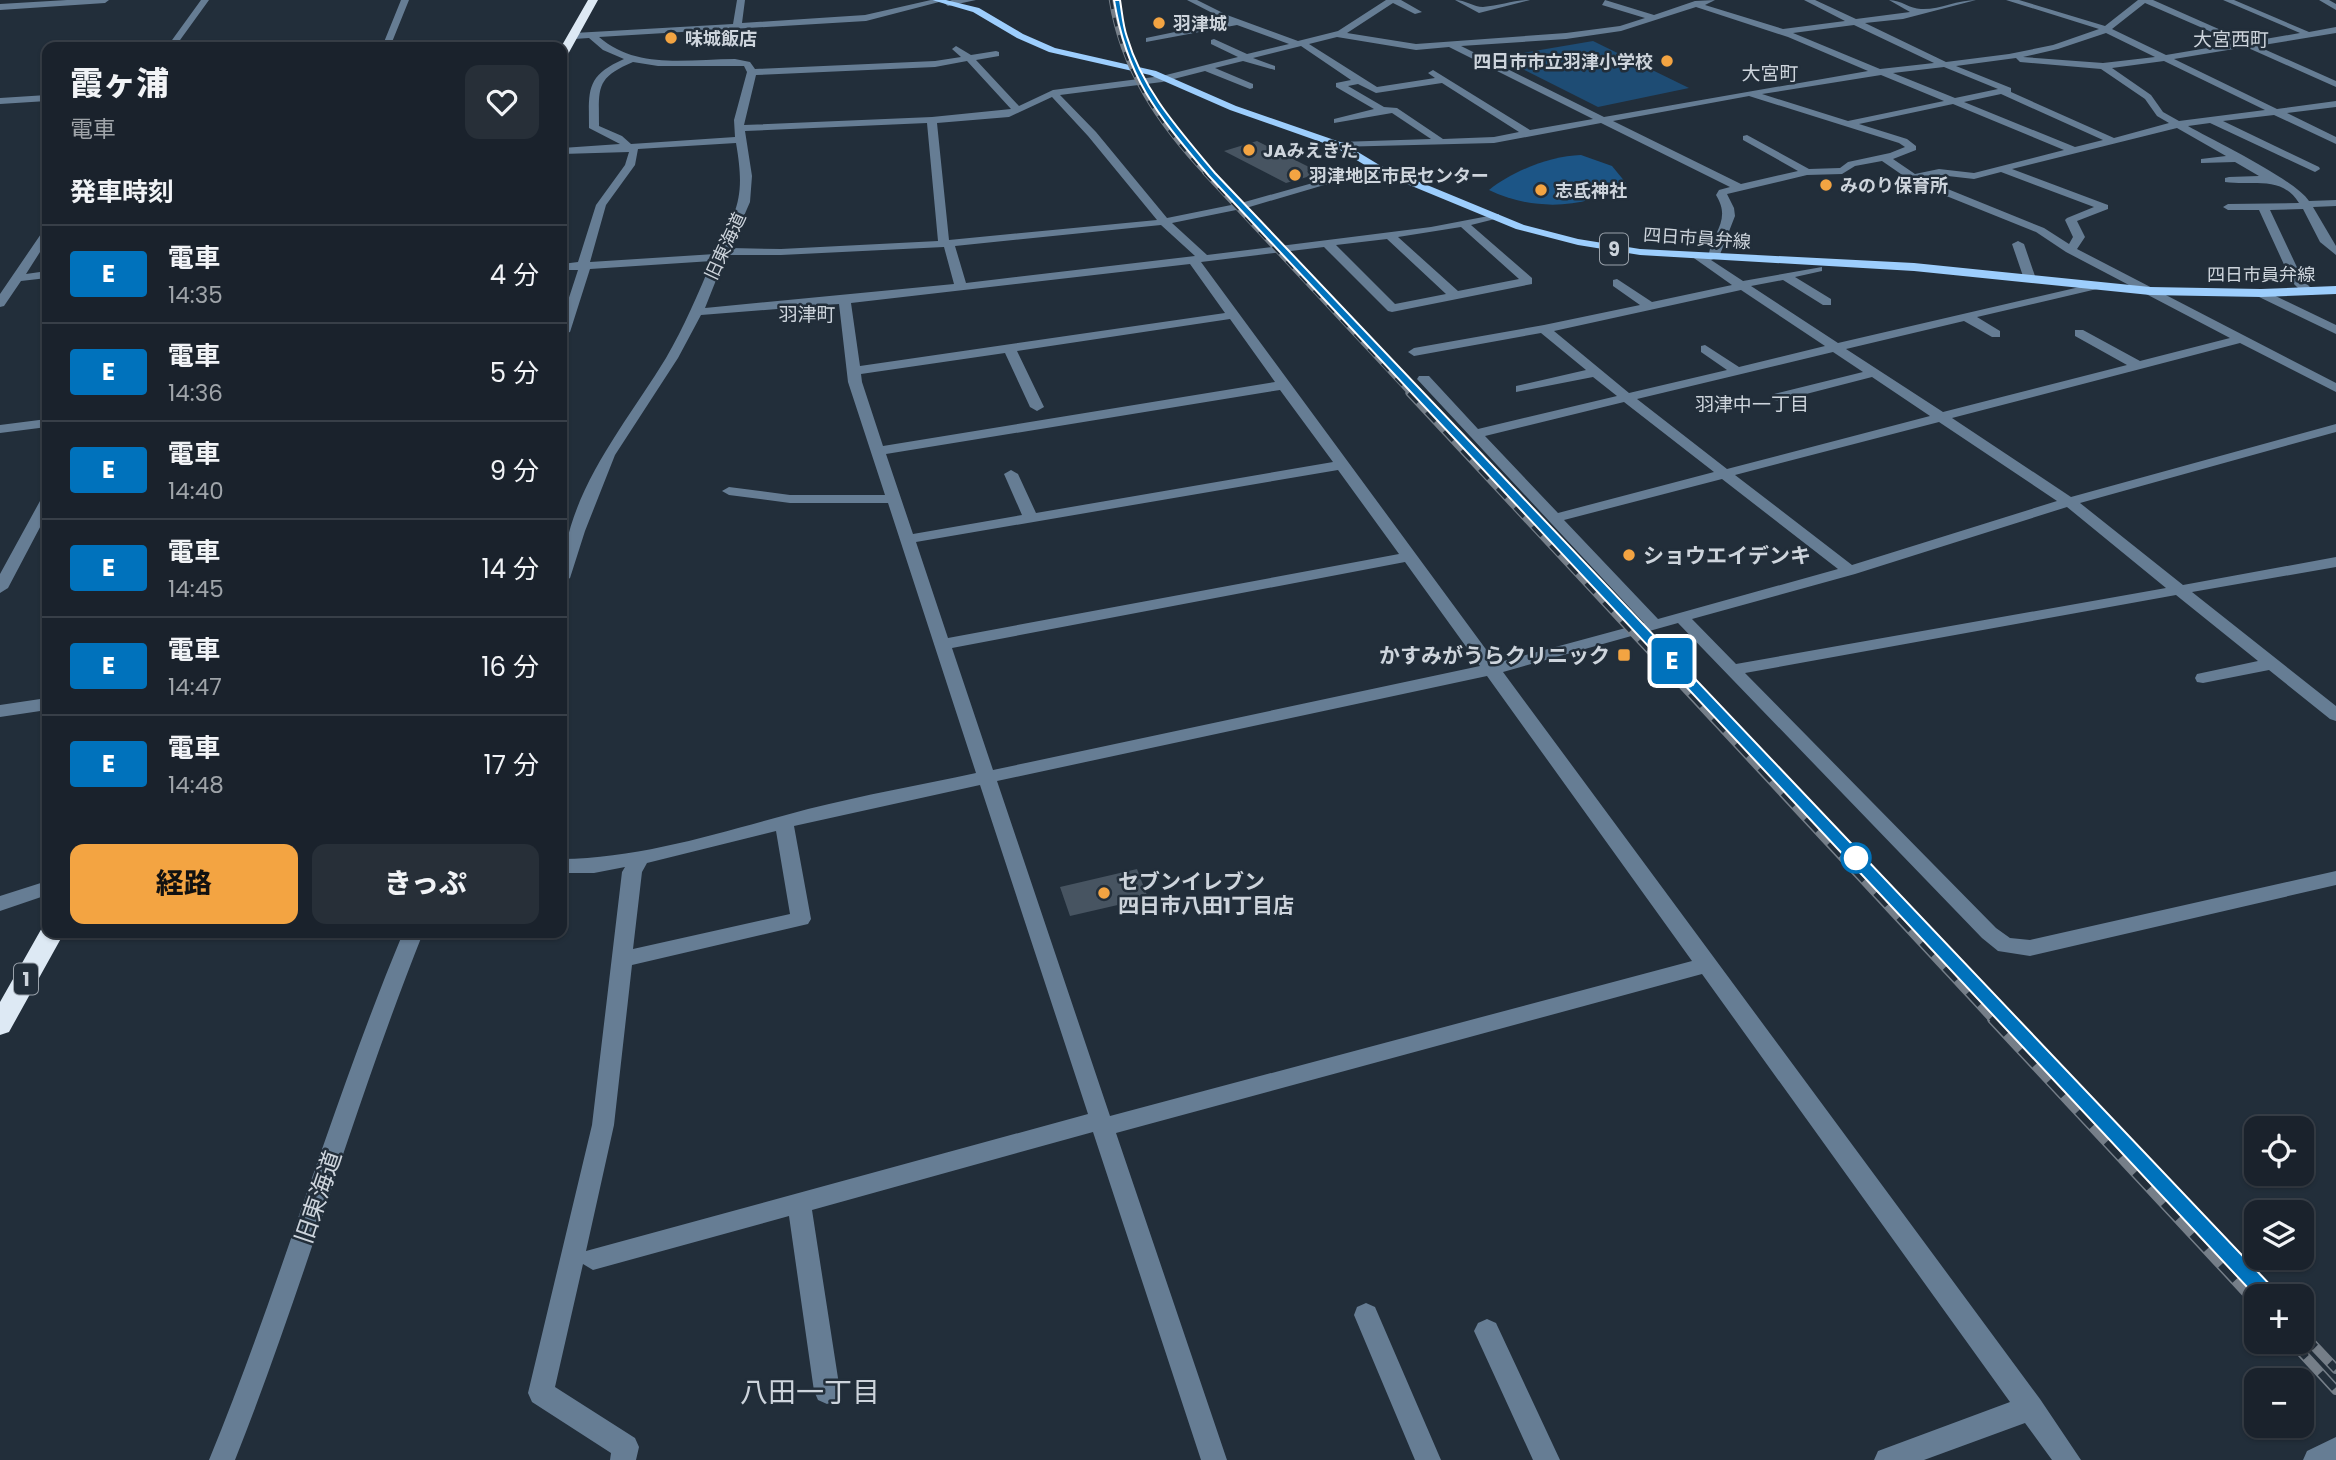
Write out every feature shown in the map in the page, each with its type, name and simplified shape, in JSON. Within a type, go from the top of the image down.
[{"type":"highway","points":[[567,48],[593,0]]},
{"type":"highway","name":"1","points":[[0,1025],[49,938]]},
{"type":"main road","name":"四日市員弁線","points":[[941,1],[976,10],[1047,48],[1146,71],[1233,108],[1339,145],[1377,168],[1538,233],[1590,245],[1697,256],[1914,267],[2150,291],[2261,293],[2336,290]]},
{"type":"street","points":[[0,7],[7,0]]},
{"type":"street","points":[[0,7],[105,0]]},
{"type":"street","points":[[175,42],[205,0]]},
{"type":"street","points":[[388,42],[405,0]]},
{"type":"street","points":[[737,25],[741,0]]},
{"type":"street","points":[[574,36],[737,25],[789,25],[866,18],[887,10],[941,1],[972,0]]},
{"type":"street","points":[[1191,0],[1237,22],[1298,42],[1376,90],[1442,80]]},
{"type":"street","points":[[567,152],[739,134],[1018,111],[1053,93],[1163,79],[1337,34],[1393,0],[1418,12]]},
{"type":"street","points":[[1459,0],[1479,10],[1526,0]]},
{"type":"street","points":[[1682,0],[1781,32],[2075,152]]},
{"type":"street","points":[[1337,34],[1416,47],[1496,42],[1598,32],[1711,0]]},
{"type":"street","points":[[1808,0],[1946,65],[2008,90],[1848,124]]},
{"type":"street","points":[[1893,0],[1917,12]]},
{"type":"street","points":[[1781,32],[1917,12],[1972,0]]},
{"type":"street","points":[[2010,0],[2105,30],[2336,141]]},
{"type":"street","points":[[1339,145],[1494,140],[1605,121],[1746,92],[1880,72],[2009,57],[2055,47],[2105,30],[2145,0],[2336,84]]},
{"type":"street","points":[[2227,0],[2307,33]]},
{"type":"street","points":[[2323,0],[2336,7]]},
{"type":"street","points":[[1605,3],[1655,18]]},
{"type":"street","points":[[1149,40],[1237,22]]},
{"type":"street","points":[[2009,57],[2104,66],[2336,30]]},
{"type":"street","points":[[591,35],[608,51],[630,60],[735,62],[747,64],[752,72],[935,64],[996,54]]},
{"type":"street","points":[[1214,42],[1272,68]]},
{"type":"street","points":[[1449,44],[1738,187]]},
{"type":"street","points":[[956,49],[971,59],[1018,111]]},
{"type":"street","points":[[567,322],[601,205],[630,165],[634,151],[611,134],[594,128],[596,80],[609,68],[630,60]]},
{"type":"street","points":[[2104,66],[2148,97],[2160,114],[2299,194],[2325,243],[2336,252]]},
{"type":"street","points":[[1206,68],[1250,86]]},
{"type":"street","points":[[1429,70],[1530,135]]},
{"type":"street","name":"旧東海道","points":[[567,561],[576,531],[608,455],[672,358],[697,312],[745,202],[747,169],[739,134],[752,72]]},
{"type":"street","points":[[1360,81],[1339,85],[1382,110]]},
{"type":"street","points":[[1713,257],[1729,216],[1729,208],[1721,195],[1723,192],[1807,172],[1842,171],[1852,164],[1912,150],[1912,146],[1746,92]]},
{"type":"street","points":[[2003,92],[2113,141]]},
{"type":"street","points":[[1053,93],[1198,259],[1284,385],[2068,1460]]},
{"type":"street","points":[[0,101],[42,98]]},
{"type":"street","points":[[1914,178],[1939,172],[1974,176],[2179,124],[2336,104]]},
{"type":"street","points":[[1337,121],[1382,110],[1394,110],[1441,142]]},
{"type":"street","points":[[932,120],[947,244],[961,287]]},
{"type":"street","points":[[2212,120],[2315,169]]},
{"type":"street","points":[[1747,138],[1807,172]]},
{"type":"street","points":[[1884,158],[1914,178],[2040,230],[2070,250],[2336,388]]},
{"type":"street","points":[[2205,161],[2241,159]]},
{"type":"street","points":[[567,267],[721,254],[947,244],[1166,222],[1242,205],[1377,168]]},
{"type":"street","points":[[2001,169],[2104,207],[2071,220],[2078,237],[2070,250]]},
{"type":"street","points":[[2229,180],[2275,178]]},
{"type":"street","points":[[2228,207],[2336,203]]},
{"type":"street","points":[[2263,207],[2298,282],[2309,292]]},
{"type":"street","points":[[697,312],[845,300],[1198,259],[1464,225],[1494,216]]},
{"type":"street","points":[[1327,243],[1392,308],[1528,281],[1464,225]]},
{"type":"street","points":[[1389,235],[1457,297]]},
{"type":"street","points":[[0,303],[42,240]]},
{"type":"street","points":[[2018,244],[2030,279]]},
{"type":"street","points":[[1697,256],[2069,502],[2336,715]]},
{"type":"street","points":[[1414,352],[1544,329],[1818,269]]},
{"type":"street","points":[[17,278],[42,276]]},
{"type":"street","points":[[1785,276],[1827,302]]},
{"type":"street","points":[[1616,283],[1650,306]]},
{"type":"street","points":[[1474,434],[2092,286]]},
{"type":"street","points":[[2261,293],[2336,330]]},
{"type":"street","points":[[845,300],[853,372],[878,451],[1214,1460]]},
{"type":"street","points":[[853,372],[1234,315]]},
{"type":"street","points":[[1967,317],[1996,334]]},
{"type":"street","points":[[1544,329],[1626,397],[1850,571]]},
{"type":"street","points":[[2080,333],[2137,365]]},
{"type":"street","points":[[1554,519],[2240,339]]},
{"type":"street","points":[[1009,348],[1037,407]]},
{"type":"street","points":[[1705,349],[1737,371]]},
{"type":"street","points":[[1521,389],[1596,372]]},
{"type":"street","points":[[1779,397],[1873,373]]},
{"type":"street","points":[[1424,379],[1655,625]]},
{"type":"street","points":[[878,451],[1284,385]]},
{"type":"street","points":[[0,429],[42,424]]},
{"type":"street","points":[[567,866],[594,866],[641,857],[784,822],[1493,669],[1850,571],[2069,502],[2336,428]]},
{"type":"street","points":[[909,539],[1343,465]]},
{"type":"street","points":[[1011,474],[1031,518]]},
{"type":"street","points":[[729,491],[790,499],[895,499]]},
{"type":"street","points":[[0,588],[42,510]]},
{"type":"street","points":[[943,644],[1410,556]]},
{"type":"street","points":[[1732,670],[2336,562]]},
{"type":"street","points":[[1682,618],[1989,933],[2005,945],[2030,948],[2336,878]]},
{"type":"street","points":[[2203,678],[2272,664]]},
{"type":"street","points":[[0,711],[42,705]]},
{"type":"street","points":[[622,959],[801,919],[784,822]]},
{"type":"street","points":[[623,1460],[626,1447],[541,1393],[603,1125],[632,872],[641,857]]},
{"type":"street","points":[[0,904],[42,890]]},
{"type":"street","name":"旧東海道","points":[[222,1460],[254,1384],[354,1087],[411,938]]},
{"type":"street","points":[[593,1259],[799,1202],[1707,965]]},
{"type":"street","points":[[799,1202],[827,1391]]},
{"type":"street","points":[[1366,1315],[1428,1460]]},
{"type":"street","points":[[1487,1331],[1547,1460]]},
{"type":"street","points":[[1887,1460],[2031,1408]]},
{"type":"street","points":[[2316,1460],[2336,1450]]},
{"type":"shaded area","points":[[1593,41],[1689,88],[1598,107],[1499,57]]},
{"type":"shaded area","points":[[1581,155],[1612,166],[1626,183],[1594,198],[1559,204],[1523,202],[1489,190],[1532,166],[1557,158]]},
{"type":"building","points":[[1257,141],[1321,173],[1286,183],[1224,151]]},
{"type":"building","name":"セブンイレブン 四日市八田1丁目店","points":[[1137,869],[1148,898],[1070,916],[1060,887]]},
{"type":"railway","points":[[1111,0],[1124,50],[1145,95],[1173,136],[1207,175]]},
{"type":"railway","points":[[1205,173],[1411,394]]},
{"type":"railway","points":[[1409,393],[1668,671]]},
{"type":"railway","points":[[1667,669],[1993,1020]]},
{"type":"railway","points":[[1824,824],[2009,1020]]},
{"type":"railway","points":[[1992,1019],[2244,1290]]},
{"type":"railway","points":[[2007,1019],[2257,1284]]},
{"type":"railway","points":[[2314,1346],[2336,1369]]},
{"type":"railway","points":[[2303,1354],[2336,1390]]},
{"type":"train","name":"E","points":[[1117,0],[1123,37],[1142,82],[1165,118],[1212,175],[1518,496],[2257,1284]]},
{"type":"place","name":"羽津城","points":[[1159,23]]},
{"type":"place","name":"味城飯店","points":[[671,38]]},
{"type":"place","name":"四日市市立羽津小学校","points":[[1667,61]]},
{"type":"place","name":"JAみえきた","points":[[1249,150]]},
{"type":"place","name":"羽津地区市民センター","points":[[1295,175]]},
{"type":"place","name":"みのり保育所","points":[[1826,185]]},
{"type":"place","name":"志氐神社","points":[[1541,190]]},
{"type":"place","name":"ショウエイデンキ","points":[[1629,555]]},
{"type":"place","name":"かすみがうらクリニック","points":[[1624,655]]},
{"type":"place","name":"セブンイレブン 四日市八田1丁目店","points":[[1104,893]]},
{"type":"district","name":"大宮西町","points":[[2231,39]]},
{"type":"district","name":"大宮町","points":[[1770,73]]},
{"type":"district","name":"羽津町","points":[[807,314]]},
{"type":"district","name":"羽津中一丁目","points":[[1752,404]]},
{"type":"district","name":"八田一丁目","points":[[810,1392]]}]
